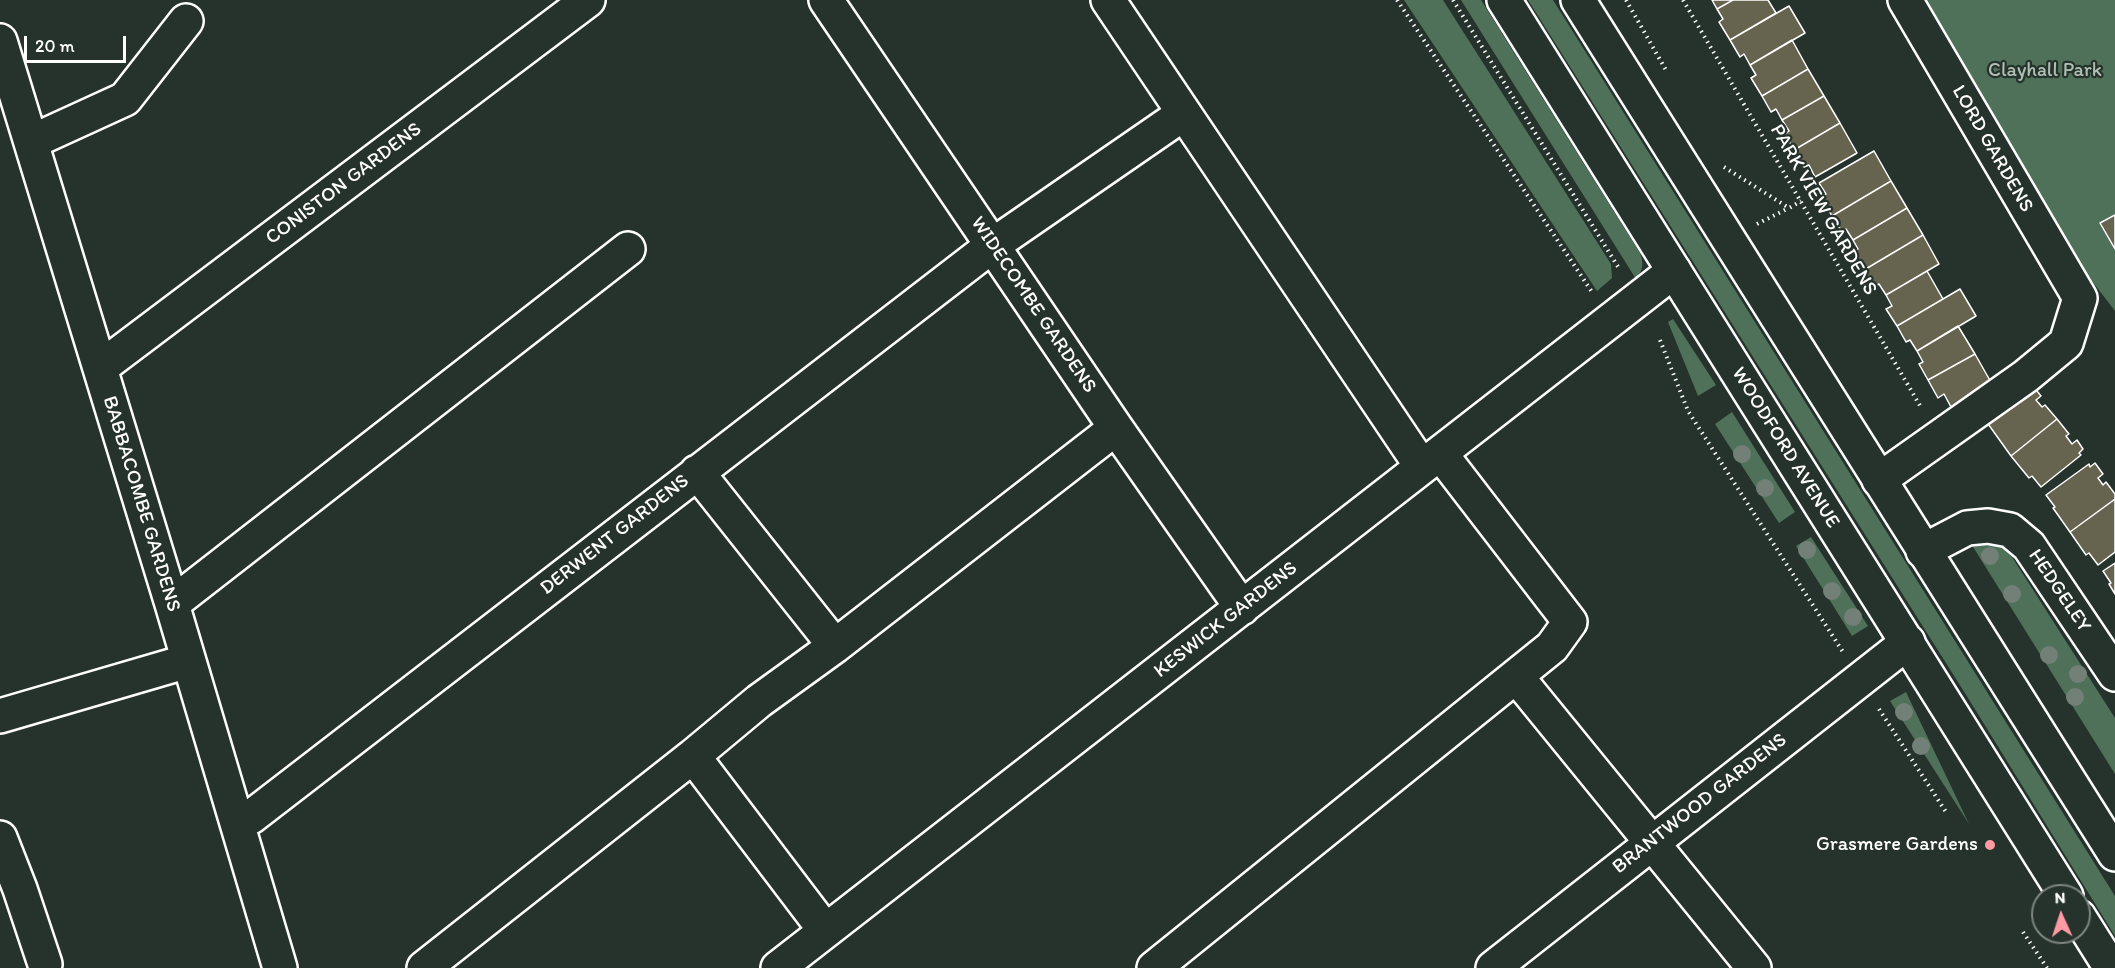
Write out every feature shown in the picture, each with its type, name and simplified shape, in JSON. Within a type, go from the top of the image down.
[{"type":"main road","name":"CONISTON GARDENS","points":[[100,368],[588,0]]},
{"type":"main road","name":"WIDECOMBE GARDENS","points":[[826,0],[1116,428],[1242,608]]},
{"type":"main road","points":[[1107,0],[1183,114],[1431,460],[1570,622],[1552,647],[1163,965]]},
{"type":"main road","name":"WOODFORD AVENUE","points":[[1504,0],[2059,884]]},
{"type":"main road","points":[[1578,0],[2115,854]]},
{"type":"main road","name":"LORD GARDENS","points":[[1879,480],[2026,376],[2067,343],[2080,298],[1905,0]]},
{"type":"main road","points":[[31,142],[125,99],[186,21]]},
{"type":"main road","name":"BABBACOMBE GARDENS","points":[[1,47],[172,604],[280,968]]},
{"type":"main road","name":"DERWENT GARDENS","points":[[236,820],[251,817],[993,245],[1183,114]]},
{"type":"main road","points":[[172,604],[628,249]]},
{"type":"main road","name":"KESWICK GARDENS","points":[[778,968],[1674,271]]},
{"type":"main road","points":[[424,968],[693,756],[759,701],[835,646],[1116,428]]},
{"type":"main road","points":[[697,472],[835,646]]},
{"type":"main road","name":"HEDGELEY","points":[[1923,551],[1967,528],[1988,526],[2010,530],[2029,546],[2115,674]]},
{"type":"main road","name":"BRANTWOOD GARDENS","points":[[1493,968],[1908,642]]},
{"type":"main road","points":[[0,716],[188,662]]},
{"type":"main road","points":[[1516,676],[1754,968]]},
{"type":"main road","points":[[693,756],[825,930]]},
{"type":"main road","points":[[0,838],[45,964]]},
{"type":"main road","points":[[2091,936],[2111,968]]},
{"type":"path","points":[[1396,0],[1610,320]]},
{"type":"path","points":[[1453,0],[1638,299]]},
{"type":"path","name":"PARK VIEW GARDENS","points":[[1683,0],[1923,412]]},
{"type":"path","points":[[1719,163],[1789,208]]},
{"type":"path","points":[[1757,225],[1801,201]]},
{"type":"path","points":[[1660,340],[1688,411],[1835,640]]},
{"type":"path","points":[[1881,711],[1946,812]]},
{"type":"path","points":[[2024,932],[2047,968]]},
{"type":"green space","points":[[1404,0],[1443,0],[1611,264],[1612,278],[1597,291]]},
{"type":"green space","points":[[1461,0],[1481,0],[1640,253],[1642,267],[1636,279]]},
{"type":"green space","points":[[1528,0],[1553,0],[2115,896],[2115,936],[2091,897],[2091,884],[2083,884]]},
{"type":"green space","name":"Clayhall Park","points":[[1923,0],[2115,0],[2115,311],[2065,246]]},
{"type":"green space","points":[[1673,319],[1716,385],[1698,396],[1668,322]]},
{"type":"green space","points":[[1732,412],[1795,512],[1779,523],[1715,424]]},
{"type":"green space","points":[[1811,537],[1868,626],[1852,636],[1796,546]]},
{"type":"green space","points":[[1983,540],[1999,545],[2012,557],[2115,718],[2115,774],[1970,542]]},
{"type":"green space","points":[[1906,692],[1969,824],[1890,701]]},
{"type":"building","points":[[1712,0],[1733,0],[1717,9]]},
{"type":"building","points":[[1733,0],[1768,0],[1776,13],[1730,40],[1719,22],[1723,19],[1717,9]]},
{"type":"building","points":[[1789,6],[1805,33],[1750,65],[1744,54],[1740,57],[1730,40]]},
{"type":"building","points":[[1792,40],[1808,69],[1762,96],[1751,78],[1756,75],[1750,65]]},
{"type":"building","points":[[1808,69],[1824,96],[1782,120],[1776,109],[1771,112],[1762,96]]},
{"type":"building","points":[[1824,96],[1840,123],[1794,150],[1785,134],[1789,131],[1782,120]]},
{"type":"building","points":[[1840,123],[1857,153],[1815,177],[1809,165],[1804,167],[1794,150]]},
{"type":"building","points":[[1874,151],[1891,181],[1832,216],[1821,197],[1826,194],[1819,183]]},
{"type":"building","points":[[1891,181],[1907,208],[1853,240],[1846,229],[1842,232],[1832,216]]},
{"type":"building","points":[[1907,208],[1923,235],[1864,270],[1854,252],[1858,249],[1853,240]]},
{"type":"building","points":[[2115,215],[2115,249],[2100,223]]},
{"type":"building","points":[[1923,235],[1939,264],[1886,295],[1879,284],[1874,287],[1864,270]]},
{"type":"building","points":[[1927,271],[1943,299],[1897,326],[1886,309],[1892,306],[1886,295]]},
{"type":"building","points":[[1960,289],[1976,316],[1917,351],[1910,340],[1906,342],[1897,326]]},
{"type":"building","points":[[1958,326],[1975,354],[1928,380],[1919,364],[1923,362],[1917,351]]},
{"type":"building","points":[[1975,354],[1992,384],[1951,407],[1944,394],[1938,398],[1928,380]]},
{"type":"building","points":[[2033,386],[2041,396],[2036,400],[2042,407],[2045,405],[2057,419],[2011,456],[1986,421]]},
{"type":"building","points":[[2057,419],[2069,434],[2066,436],[2072,444],[2077,440],[2083,449],[2079,453],[2081,455],[2041,487],[2032,476],[2029,478],[2011,456]]},
{"type":"building","points":[[2095,463],[2103,474],[2098,478],[2103,485],[2106,482],[2115,494],[2115,499],[2070,532],[2046,495],[2089,464],[2090,467]]},
{"type":"building","points":[[2115,499],[2115,552],[2098,565],[2089,553],[2086,555],[2070,532]]},
{"type":"building","points":[[2115,563],[2115,594],[2103,571]]},
{"type":"place","name":"Grasmere Gardens","points":[[1990,845]]}]
